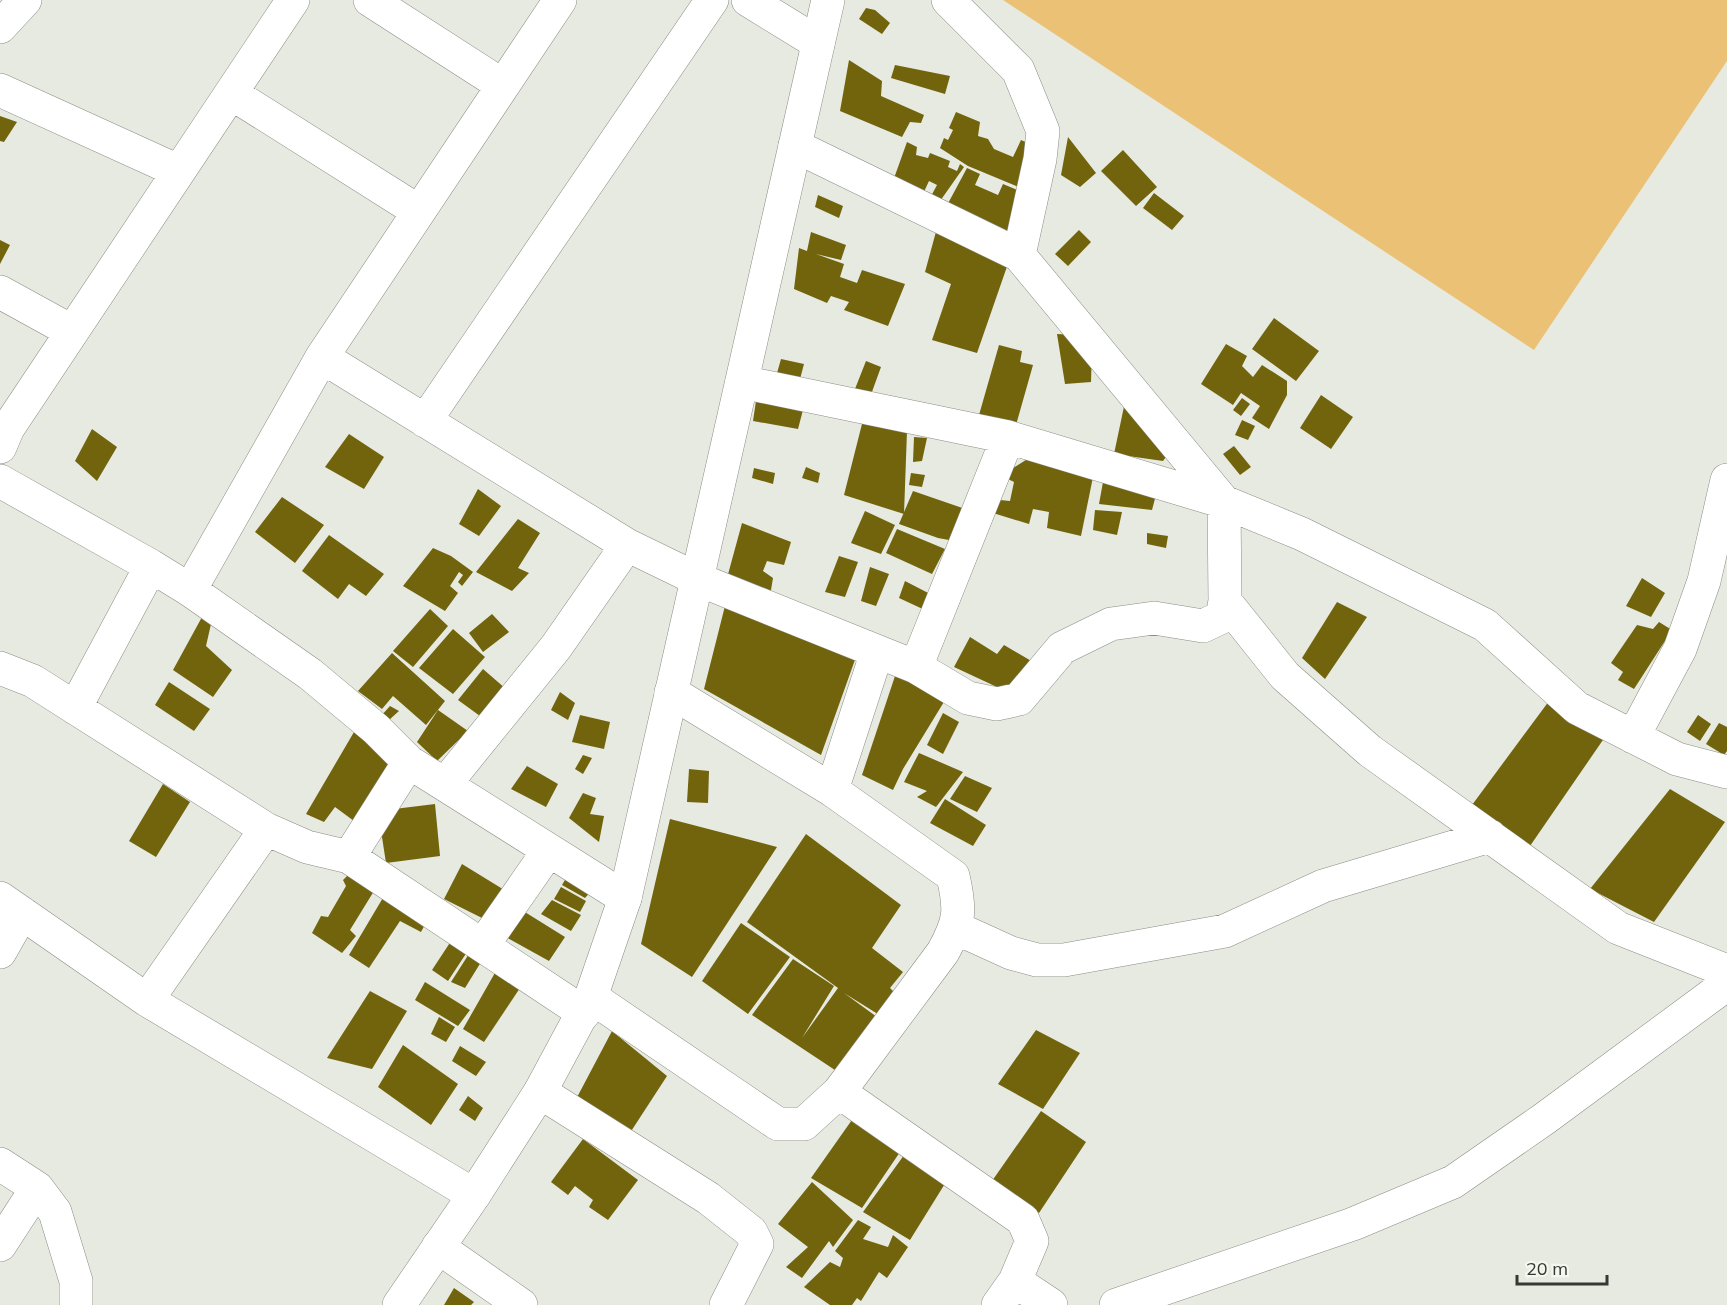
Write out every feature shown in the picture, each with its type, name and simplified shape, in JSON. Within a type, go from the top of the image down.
[{"type":"street","points":[[0,27],[25,0]]},
{"type":"street","points":[[2,433],[293,0]]},
{"type":"street","points":[[370,0],[502,85]]},
{"type":"street","points":[[190,591],[322,357],[560,0]]},
{"type":"street","points":[[425,421],[712,0]]},
{"type":"street","points":[[748,0],[818,44]]},
{"type":"street","points":[[399,1305],[474,1195],[540,1092],[587,1005],[625,898],[828,0]]},
{"type":"street","points":[[948,0],[1018,70],[1043,131],[1040,159],[1019,255]]},
{"type":"street","points":[[0,90],[178,171]]},
{"type":"street","points":[[231,93],[418,211]]},
{"type":"street","points":[[322,357],[627,545],[697,579],[916,667],[968,698],[998,704],[1019,699],[1062,648],[1111,624],[1154,618],[1203,626],[1222,617],[1225,601],[1224,502],[1019,255],[795,146]]},
{"type":"street","points":[[0,292],[72,331]]},
{"type":"street","points":[[742,382],[1008,437],[1224,502],[1302,534],[1485,625],[1577,708],[1677,759],[1727,772]]},
{"type":"street","points":[[916,667],[1008,437]]},
{"type":"street","points":[[1633,737],[1680,650],[1704,581],[1727,480]]},
{"type":"street","points":[[0,481],[152,566],[190,591],[310,674],[376,729],[409,762],[625,898]]},
{"type":"street","points":[[445,784],[556,647],[627,545]]},
{"type":"street","points":[[75,708],[152,566]]},
{"type":"street","points":[[1225,601],[1285,676],[1370,752],[1618,928],[1727,971]]},
{"type":"street","points":[[832,790],[877,652]]},
{"type":"street","points":[[0,668],[33,681],[266,829],[307,847],[349,857],[483,945],[587,1005],[778,1124],[804,1124],[839,1092],[943,952],[956,928],[959,903],[953,876],[832,790],[671,692]]},
{"type":"street","points":[[349,857],[409,762]]},
{"type":"street","points":[[147,1000],[266,829]]},
{"type":"street","points":[[956,928],[1011,953],[1037,960],[1064,960],[1225,931],[1323,886],[1490,836]]},
{"type":"street","points":[[483,945],[549,850]]},
{"type":"street","points":[[0,952],[11,906],[147,1000],[474,1195]]},
{"type":"street","points":[[1116,1305],[1353,1224],[1453,1182],[1544,1119],[1727,984]]},
{"type":"street","points":[[540,1092],[708,1198],[751,1232],[758,1244],[726,1305]]},
{"type":"street","points":[[839,1092],[1023,1220],[1032,1241],[1006,1293],[1051,1305]]},
{"type":"street","points":[[0,1164],[37,1188],[55,1212],[76,1281],[76,1305]]},
{"type":"street","points":[[0,1245],[37,1188]]},
{"type":"street","points":[[438,1247],[521,1305]]},
{"type":"shaded area","points":[[1003,0],[1727,0],[1727,61],[1534,350]]},
{"type":"building","points":[[866,8],[875,10],[890,23],[882,34],[859,19]]},
{"type":"building","points":[[849,60],[882,81],[881,96],[924,115],[921,123],[910,122],[902,137],[840,111]]},
{"type":"building","points":[[895,65],[950,76],[945,94],[891,78]]},
{"type":"building","points":[[956,112],[980,122],[978,136],[988,139],[994,149],[1013,157],[1021,140],[1039,148],[1026,190],[968,166],[940,148],[944,138],[948,140],[953,130],[949,128]]},
{"type":"building","points":[[0,116],[17,122],[4,142],[0,141]]},
{"type":"building","points":[[1068,137],[1096,173],[1080,187],[1061,175]]},
{"type":"building","points":[[907,142],[917,147],[916,155],[928,158],[930,153],[950,161],[948,167],[957,171],[960,164],[964,167],[938,204],[929,200],[937,185],[929,181],[922,196],[893,181]]},
{"type":"building","points":[[1123,150],[1157,187],[1136,206],[1101,171]]},
{"type":"building","points":[[967,168],[980,174],[975,185],[998,195],[1003,184],[1025,193],[1010,238],[945,209]]},
{"type":"building","points":[[1154,193],[1184,216],[1172,230],[1143,208]]},
{"type":"building","points":[[818,195],[843,206],[839,218],[815,207]]},
{"type":"building","points":[[940,217],[1011,255],[977,353],[932,340],[951,284],[925,272]]},
{"type":"building","points":[[1079,230],[1091,242],[1068,266],[1055,254]]},
{"type":"building","points":[[811,232],[846,245],[841,260],[816,254],[844,264],[840,277],[857,283],[862,270],[905,284],[888,326],[844,310],[849,302],[831,296],[827,303],[794,289],[799,248],[807,251]]},
{"type":"building","points":[[0,240],[10,245],[0,264]]},
{"type":"building","points":[[1274,318],[1319,351],[1296,381],[1252,349]]},
{"type":"building","points":[[1057,334],[1076,335],[1092,347],[1091,382],[1065,384]]},
{"type":"building","points":[[1226,344],[1247,356],[1242,366],[1253,377],[1262,365],[1287,381],[1287,395],[1269,429],[1252,418],[1260,406],[1241,393],[1233,405],[1201,384]]},
{"type":"building","points":[[999,345],[1022,351],[1020,362],[1033,365],[1014,432],[977,422]]},
{"type":"building","points":[[781,359],[804,364],[800,379],[777,373]]},
{"type":"building","points":[[866,361],[881,367],[869,400],[853,394]]},
{"type":"building","points":[[1321,395],[1353,417],[1331,449],[1300,428]]},
{"type":"building","points":[[1126,397],[1174,446],[1163,461],[1114,454]]},
{"type":"building","points":[[1242,398],[1250,404],[1241,416],[1233,410]]},
{"type":"building","points":[[756,401],[803,410],[798,429],[753,421]]},
{"type":"building","points":[[863,420],[907,431],[904,514],[844,495]]},
{"type":"building","points":[[1242,420],[1255,426],[1248,440],[1235,435]]},
{"type":"building","points":[[92,429],[117,447],[97,481],[75,461]]},
{"type":"building","points":[[349,434],[384,457],[364,489],[325,467]]},
{"type":"building","points":[[914,437],[927,438],[922,461],[913,462]]},
{"type":"building","points":[[1234,446],[1251,467],[1240,475],[1223,454]]},
{"type":"building","points":[[1029,458],[1093,477],[1081,536],[1047,528],[1049,512],[1033,509],[1029,524],[993,513],[1000,500],[1010,501],[1014,482],[1008,479],[1013,468]]},
{"type":"building","points":[[806,467],[820,473],[818,483],[802,478]]},
{"type":"building","points":[[754,468],[775,473],[773,484],[752,478]]},
{"type":"building","points":[[911,473],[925,475],[922,487],[909,485]]},
{"type":"building","points":[[1103,482],[1157,491],[1152,510],[1099,504]]},
{"type":"building","points":[[478,489],[501,506],[479,536],[459,524]]},
{"type":"building","points":[[913,491],[974,512],[960,542],[938,538],[899,524]]},
{"type":"building","points":[[282,497],[324,525],[295,563],[255,532]]},
{"type":"building","points":[[1095,510],[1122,512],[1117,535],[1093,530]]},
{"type":"building","points":[[865,511],[895,525],[881,554],[851,543]]},
{"type":"building","points":[[518,519],[540,533],[518,568],[529,573],[512,591],[476,572]]},
{"type":"building","points":[[742,523],[791,542],[784,565],[767,561],[763,571],[773,578],[770,596],[727,578]]},
{"type":"building","points":[[897,529],[945,549],[932,574],[886,553]]},
{"type":"building","points":[[1147,533],[1168,536],[1166,548],[1147,544]]},
{"type":"building","points":[[329,535],[384,574],[366,596],[349,584],[338,599],[302,571]]},
{"type":"building","points":[[433,548],[451,556],[473,572],[462,586],[458,582],[463,575],[459,572],[450,586],[458,593],[445,611],[403,586]]},
{"type":"building","points":[[839,556],[858,562],[845,597],[825,592]]},
{"type":"building","points":[[870,567],[889,574],[876,606],[861,601]]},
{"type":"building","points":[[1642,578],[1665,593],[1651,617],[1626,606]]},
{"type":"building","points":[[905,581],[934,596],[927,611],[899,598]]},
{"type":"building","points":[[727,598],[856,657],[821,755],[704,689]]},
{"type":"building","points":[[1337,602],[1367,617],[1325,679],[1302,658]]},
{"type":"building","points":[[430,609],[448,626],[413,667],[393,651]]},
{"type":"building","points":[[492,614],[509,632],[483,652],[469,633]]},
{"type":"building","points":[[202,617],[211,624],[206,646],[232,670],[213,697],[173,670]]},
{"type":"building","points":[[1659,622],[1672,630],[1634,689],[1618,680],[1623,672],[1611,663],[1637,625],[1653,629]]},
{"type":"building","points":[[453,629],[485,657],[453,694],[419,668]]},
{"type":"building","points":[[970,637],[997,654],[1004,645],[1033,662],[1012,694],[954,667]]},
{"type":"building","points":[[392,653],[445,701],[426,725],[393,696],[382,709],[358,691]]},
{"type":"building","points":[[898,667],[950,692],[903,769],[893,790],[862,775]]},
{"type":"building","points":[[483,669],[506,689],[480,716],[458,700]]},
{"type":"building","points":[[169,682],[210,709],[194,731],[155,705]]},
{"type":"building","points":[[560,692],[575,703],[568,720],[551,710]]},
{"type":"building","points":[[1552,697],[1605,737],[1530,846],[1472,805]]},
{"type":"building","points":[[390,706],[399,711],[389,720],[381,716]]},
{"type":"building","points":[[438,710],[468,731],[437,761],[417,742]]},
{"type":"building","points":[[943,713],[959,722],[943,754],[927,745]]},
{"type":"building","points":[[580,715],[610,722],[604,749],[572,742]]},
{"type":"building","points":[[1698,715],[1711,724],[1700,741],[1687,732]]},
{"type":"building","points":[[1719,723],[1727,727],[1727,751],[1724,755],[1706,744]]},
{"type":"building","points":[[354,732],[398,766],[354,821],[335,807],[324,822],[306,814]]},
{"type":"building","points":[[919,753],[963,772],[936,807],[917,797],[927,791],[904,782]]},
{"type":"building","points":[[583,755],[592,758],[583,774],[575,769]]},
{"type":"building","points":[[527,766],[558,784],[546,807],[511,789]]},
{"type":"building","points":[[689,769],[709,771],[708,803],[687,802]]},
{"type":"building","points":[[965,776],[992,788],[977,812],[950,799]]},
{"type":"building","points":[[163,784],[190,802],[156,857],[129,841]]},
{"type":"building","points":[[1670,789],[1725,822],[1654,922],[1590,889]]},
{"type":"building","points":[[583,793],[596,798],[590,814],[604,816],[599,842],[569,818]]},
{"type":"building","points":[[945,799],[986,825],[973,846],[930,823]]},
{"type":"building","points":[[435,804],[440,856],[386,863],[378,811]]},
{"type":"building","points":[[670,819],[777,847],[692,977],[641,944]]},
{"type":"building","points":[[806,834],[901,905],[872,948],[903,972],[890,988],[896,994],[881,1016],[844,993],[877,1017],[844,1076],[752,1015],[793,959],[834,986],[802,1038],[838,988],[747,922]]},
{"type":"building","points":[[462,864],[511,894],[490,922],[444,899]]},
{"type":"building","points":[[569,873],[593,889],[585,898],[562,885]]},
{"type":"building","points":[[348,875],[374,891],[350,930],[356,936],[342,953],[312,933],[321,916],[328,917],[346,886],[343,880]]},
{"type":"building","points":[[561,887],[586,901],[580,912],[554,899]]},
{"type":"building","points":[[387,891],[429,917],[421,932],[400,921],[369,968],[349,955]]},
{"type":"building","points":[[552,900],[581,915],[571,931],[541,914]]},
{"type":"building","points":[[520,909],[565,937],[549,961],[504,936]]},
{"type":"building","points":[[741,923],[790,957],[748,1014],[702,981]]},
{"type":"building","points":[[455,935],[471,946],[448,981],[432,970]]},
{"type":"building","points":[[474,946],[486,954],[465,988],[451,982]]},
{"type":"building","points":[[500,964],[526,979],[484,1042],[463,1029]]},
{"type":"building","points":[[425,982],[470,1010],[458,1026],[415,1000]]},
{"type":"building","points":[[370,991],[407,1011],[372,1069],[327,1058]]},
{"type":"building","points":[[439,1017],[455,1027],[446,1042],[431,1034]]},
{"type":"building","points":[[1036,1030],[1080,1053],[1043,1109],[998,1084]]},
{"type":"building","points":[[612,1031],[667,1076],[626,1139],[574,1103]]},
{"type":"building","points":[[403,1045],[458,1084],[431,1125],[378,1087]]},
{"type":"building","points":[[460,1046],[486,1062],[476,1076],[452,1061]]},
{"type":"building","points":[[468,1096],[483,1108],[475,1121],[459,1110]]},
{"type":"building","points":[[1041,1111],[1086,1142],[1039,1213],[992,1181]]},
{"type":"building","points":[[854,1117],[900,1152],[862,1208],[811,1178]]},
{"type":"building","points":[[583,1139],[638,1180],[608,1220],[589,1207],[593,1200],[575,1186],[568,1195],[551,1182]]},
{"type":"building","points":[[907,1151],[946,1182],[910,1240],[863,1212]]},
{"type":"building","points":[[812,1182],[853,1220],[833,1247],[829,1241],[802,1278],[786,1267],[808,1247],[778,1224]]},
{"type":"building","points":[[858,1220],[871,1227],[863,1239],[888,1247],[893,1235],[908,1247],[887,1278],[879,1272],[861,1301],[857,1298],[852,1305],[830,1305],[804,1287],[830,1262],[840,1267],[843,1258],[835,1251]]},
{"type":"building","points":[[454,1288],[474,1302],[471,1305],[444,1305]]}]
